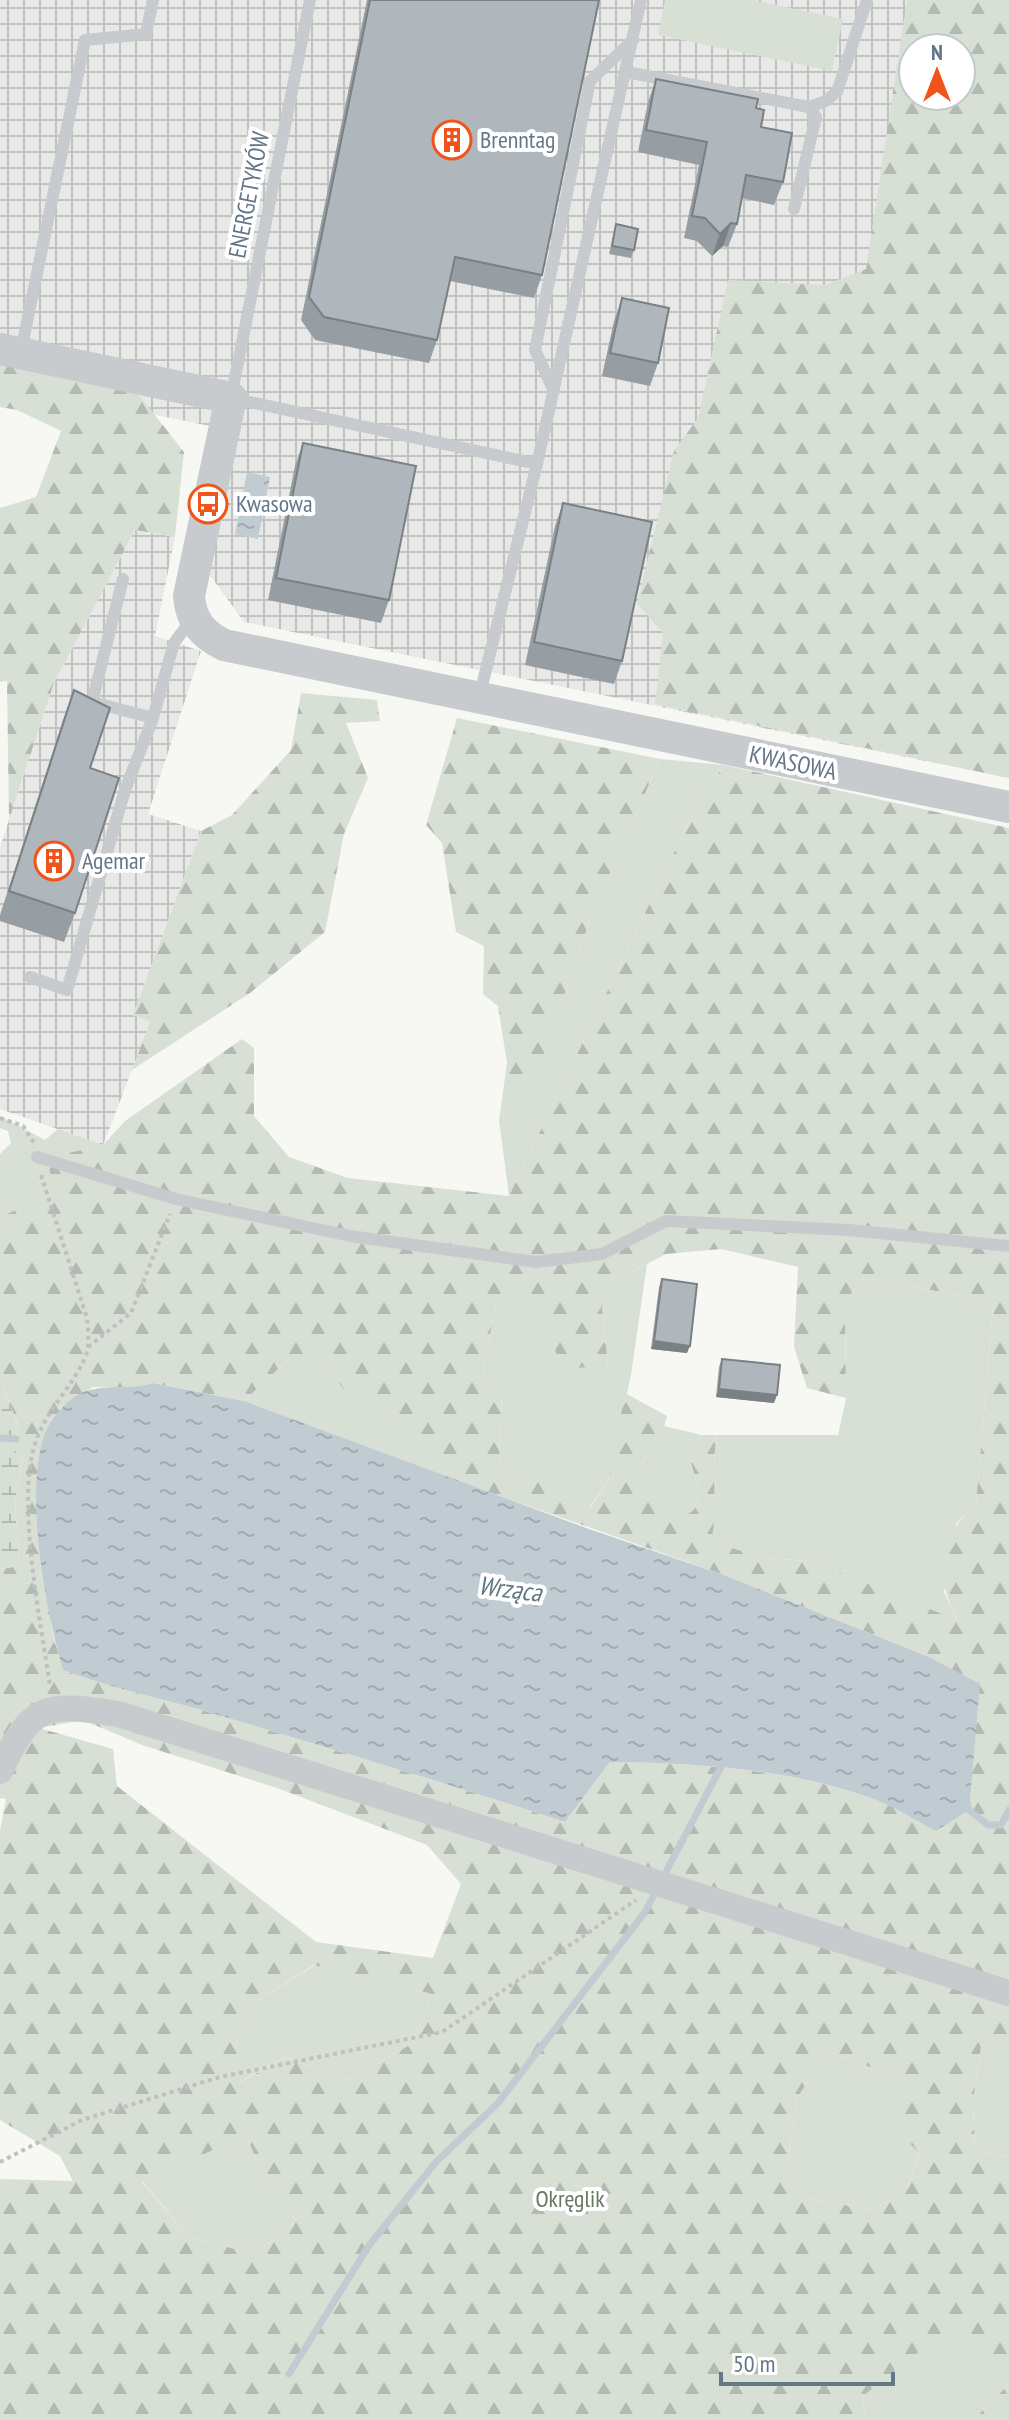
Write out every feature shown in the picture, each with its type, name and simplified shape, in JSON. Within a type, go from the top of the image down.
[{"type":"street","points":[[10,351],[231,398],[191,584],[193,617]]},
{"type":"street","name":"KWASOWA","points":[[193,617],[199,627],[224,645],[1009,807]]},
{"type":"street","points":[[0,1771],[25,1726],[37,1714],[53,1708],[107,1713],[157,1724],[1009,1993]]},
{"type":"lane","points":[[10,351],[85,40],[146,34],[153,0]]},
{"type":"lane","name":"ENERGETYKÓW","points":[[231,398],[310,0]]},
{"type":"lane","points":[[479,699],[554,391],[641,0]]},
{"type":"lane","points":[[626,72],[809,107],[824,102],[837,92],[867,0]]},
{"type":"lane","points":[[554,391],[535,350],[590,81],[633,40]]},
{"type":"lane","points":[[794,209],[816,117],[809,107]]},
{"type":"lane","points":[[231,398],[537,464]]},
{"type":"lane","points":[[123,579],[92,702],[153,718]]},
{"type":"lane","points":[[30,977],[67,990],[125,790],[153,718],[174,643],[193,617]]},
{"type":"lane","points":[[37,1157],[176,1199],[350,1236],[536,1262],[602,1254],[666,1221],[849,1230],[1009,1246]]},
{"type":"path","points":[[0,1118],[23,1126],[33,1137],[87,1318],[88,1347],[85,1357],[46,1415],[28,1476],[35,1581],[53,1708]]},
{"type":"path","points":[[88,1347],[131,1313],[176,1199]]},
{"type":"path","points":[[0,2162],[82,2120],[220,2077],[442,2032],[588,1935],[659,1882]]},
{"type":"shaded area","points":[[0,0],[1009,0],[1009,778],[244,622],[209,574],[235,431],[0,384]]},
{"type":"shaded area","points":[[135,530],[175,537],[155,636],[201,651],[148,814],[201,831],[133,1015],[151,1021],[103,1145],[0,1109],[0,847],[54,683]]},
{"type":"green space","points":[[665,0],[752,0],[843,19],[832,71],[658,35]]},
{"type":"green space","points":[[907,0],[1009,0],[1009,778],[655,704],[663,633],[637,604],[674,451],[698,418],[728,280],[825,285],[866,269],[897,66],[897,112],[977,112],[977,32],[902,32]]},
{"type":"green space","points":[[0,364],[139,395],[184,452],[175,537],[135,530],[54,683],[9,820],[7,681],[0,682],[0,508],[36,497],[61,431],[17,410],[0,407]]},
{"type":"green space","points":[[301,693],[377,700],[380,721],[346,723],[368,778],[344,834],[325,932],[250,993],[132,1070],[150,1022],[133,1015],[201,831],[232,815],[291,750]]},
{"type":"green space","points":[[457,718],[660,759],[590,920],[538,1072],[499,1120],[507,1063],[498,1006],[483,994],[484,946],[456,932],[442,843],[426,825]]},
{"type":"green space","points":[[660,759],[724,765],[692,815],[509,1196],[499,1120],[538,1071],[590,920]]},
{"type":"green space","name":"Okręglik","points":[[724,765],[1009,828],[1009,2041],[981,2046],[973,2103],[975,2151],[1009,2157],[1009,2377],[959,2320],[863,2396],[865,2420],[0,2420],[0,2179],[73,2181],[60,2156],[0,2120],[0,1830],[6,1799],[0,1798],[0,1569],[19,1566],[15,1501],[23,1457],[14,1453],[18,1426],[0,1378],[0,1217],[55,1193],[49,1168],[68,1153],[103,1145],[125,1121],[242,1039],[254,1048],[254,1116],[289,1157],[348,1178],[509,1196],[692,815]],"holes":[[[721,1249],[798,1267],[794,1347],[807,1388],[846,1398],[845,1301],[864,1278],[958,1295],[993,1308],[976,1503],[953,1531],[942,1558],[944,1586],[957,1620],[810,1561],[766,1558],[711,1542],[717,1435],[702,1435],[691,1463],[699,1490],[694,1510],[680,1519],[657,1498],[634,1494],[641,1471],[657,1453],[667,1416],[625,1393],[608,1481],[590,1508],[544,1479],[519,1481],[499,1466],[502,1395],[482,1381],[497,1297],[545,1297],[559,1369],[608,1366],[602,1307],[612,1282],[666,1254]],[[290,1358],[323,1358],[344,1390],[417,1423],[420,1462],[467,1467],[458,1481],[724,1575],[927,1656],[945,1667],[936,1831],[884,1803],[811,1781],[711,1766],[610,1762],[565,1822],[63,1670],[53,1635],[45,1583],[60,1408],[93,1387],[138,1388],[153,1383],[244,1401]],[[83,1720],[142,1745],[277,1788],[427,1845],[461,1884],[433,1958],[316,1942],[117,1786],[113,1749],[39,1728]],[[314,1965],[432,1994],[413,2043],[348,2080],[285,2057],[241,2082],[236,2037],[250,2005]],[[828,2052],[898,2077],[898,2131],[919,2153],[908,2187],[873,2210],[810,2199],[788,2160],[797,2098]],[[246,2135],[262,2173],[296,2221],[254,2254],[189,2237],[142,2182]]]},
{"type":"green space","points":[[0,1116],[45,1140],[58,1129],[103,1145],[68,1153],[56,1193],[0,1217],[0,1154],[11,1143],[8,1131],[0,1128]]},
{"type":"green space","points":[[647,1264],[631,1375],[608,1481],[589,1508],[544,1480],[519,1481],[499,1466],[502,1395],[482,1381],[497,1297],[546,1297],[608,1366],[602,1307],[612,1282]]},
{"type":"green space","points":[[864,1278],[958,1295],[993,1308],[976,1503],[956,1524],[944,1592],[957,1621],[810,1561],[766,1558],[710,1542],[717,1435],[838,1435],[846,1398],[845,1301]]},
{"type":"green space","points":[[290,1358],[323,1358],[345,1390],[417,1423],[468,1467],[458,1481],[244,1401]]},
{"type":"green space","points":[[0,1378],[18,1427],[14,1453],[23,1456],[15,1501],[19,1566],[0,1569]]},
{"type":"green space","points":[[664,1426],[702,1435],[691,1463],[699,1490],[694,1510],[680,1519],[657,1499],[633,1494],[641,1471],[657,1453]]},
{"type":"green space","points":[[315,1965],[432,1994],[413,2043],[348,2080],[285,2057],[240,2082],[236,2037],[250,2005]]},
{"type":"green space","points":[[1009,2041],[1009,2157],[975,2151],[973,2103],[981,2046]]},
{"type":"green space","points":[[828,2052],[898,2077],[898,2131],[919,2152],[908,2187],[873,2210],[810,2199],[788,2160],[797,2098]]},
{"type":"green space","points":[[246,2135],[262,2173],[296,2221],[254,2254],[189,2237],[142,2181]]},
{"type":"green space","points":[[959,2319],[1009,2377],[1009,2384],[973,2420],[865,2420],[863,2396]]},
{"type":"green space","points":[[1009,2384],[1009,2420],[973,2420]]},
{"type":"water","points":[[247,472],[270,477],[258,539],[235,534]]},
{"type":"water","points":[[153,1383],[244,1401],[589,1529],[724,1575],[927,1656],[980,1684],[969,1810],[936,1831],[876,1800],[812,1781],[711,1766],[610,1762],[565,1822],[63,1670],[44,1587],[37,1523],[38,1463],[43,1439],[56,1415],[76,1396],[94,1389]]},
{"type":"building","name":"Brenntag","points":[[370,0],[599,0],[542,275],[455,257],[437,340],[324,317],[309,297]]},
{"type":"building","points":[[656,79],[758,99],[756,108],[764,110],[761,127],[792,133],[783,182],[746,175],[737,224],[731,223],[720,234],[705,218],[692,216],[707,142],[646,130]]},
{"type":"building","points":[[616,224],[638,229],[634,250],[612,246]]},
{"type":"building","points":[[622,298],[669,308],[658,363],[610,353]]},
{"type":"building","points":[[303,443],[416,466],[389,600],[276,578]]},
{"type":"building","points":[[563,503],[652,522],[622,661],[534,642]]},
{"type":"building","name":"Agemar","points":[[74,690],[110,708],[90,768],[119,778],[75,913],[9,891]]},
{"type":"building","points":[[662,1279],[697,1284],[690,1346],[654,1341]]},
{"type":"building","points":[[722,1359],[780,1365],[777,1395],[719,1389]]},
{"type":"waterway","name":"Wrząca","points":[[0,1438],[16,1439]]},
{"type":"waterway","points":[[289,2374],[370,2244],[436,2162],[498,2103],[645,1912],[723,1763]]},
{"type":"waterway","name":"Wrząca","points":[[967,1803],[969,1810],[988,1825],[1001,1825],[1009,1810]]},
{"type":"place","name":"Brenntag","points":[[452,140]]},
{"type":"place","name":"Kwasowa","points":[[208,504]]},
{"type":"place","name":"Agemar","points":[[54,861]]}]
